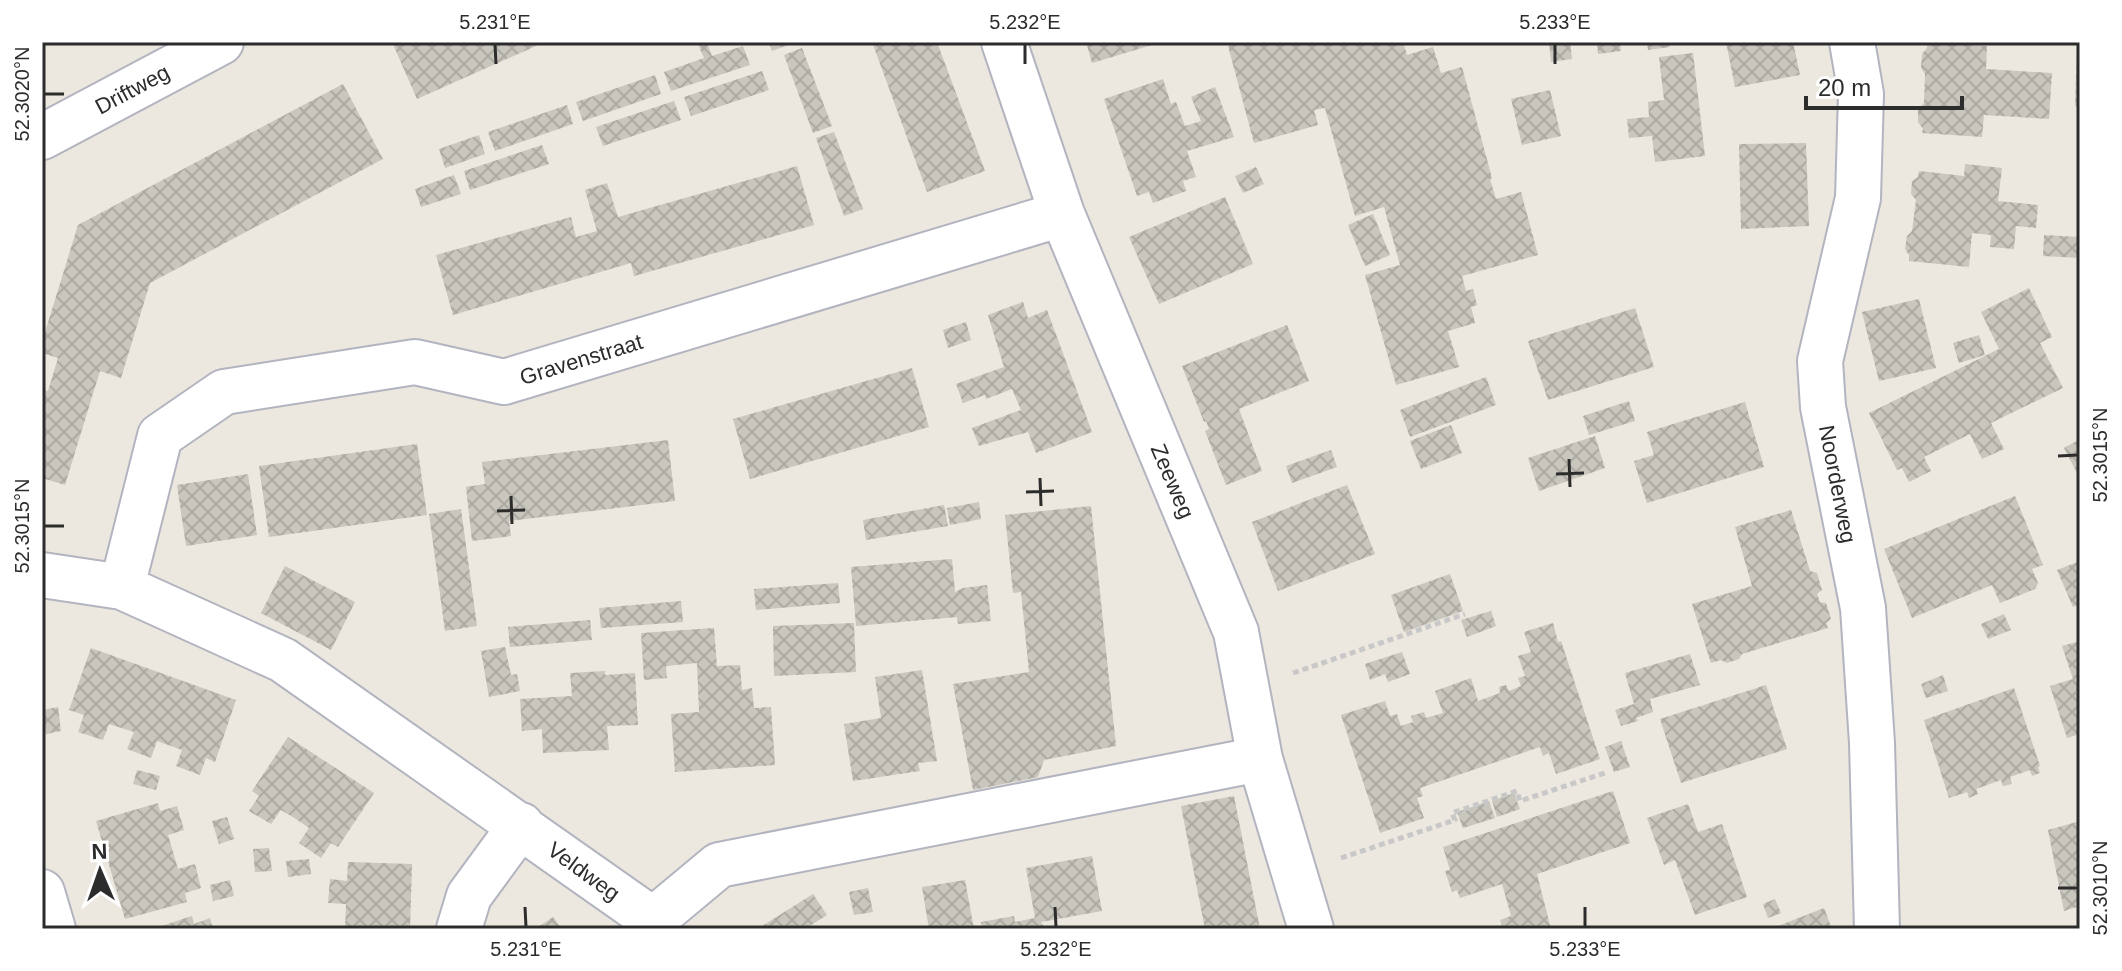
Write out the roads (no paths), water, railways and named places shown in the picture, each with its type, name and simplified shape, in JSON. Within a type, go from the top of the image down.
[{"type":"street","name":"Driftweg","points":[[42,137],[221,42]]},
{"type":"street","name":"Zeeweg","points":[[1004,42],[1062,214],[1236,632],[1260,759],[1311,929]]},
{"type":"street","name":"Noorderweg","points":[[1852,42],[1861,94],[1858,198],[1820,361],[1823,407],[1863,608],[1872,743],[1877,929]]},
{"type":"street","name":"Gravenstraat","points":[[122,587],[160,436],[224,392],[415,362],[504,382],[1062,214]]},
{"type":"street","name":"Veldweg","points":[[42,575],[122,587],[283,660],[521,825],[655,924],[719,865],[1260,759]]},
{"type":"street","points":[[459,929],[469,896],[521,825]]},
{"type":"street","points":[[42,892],[53,929]]}]
